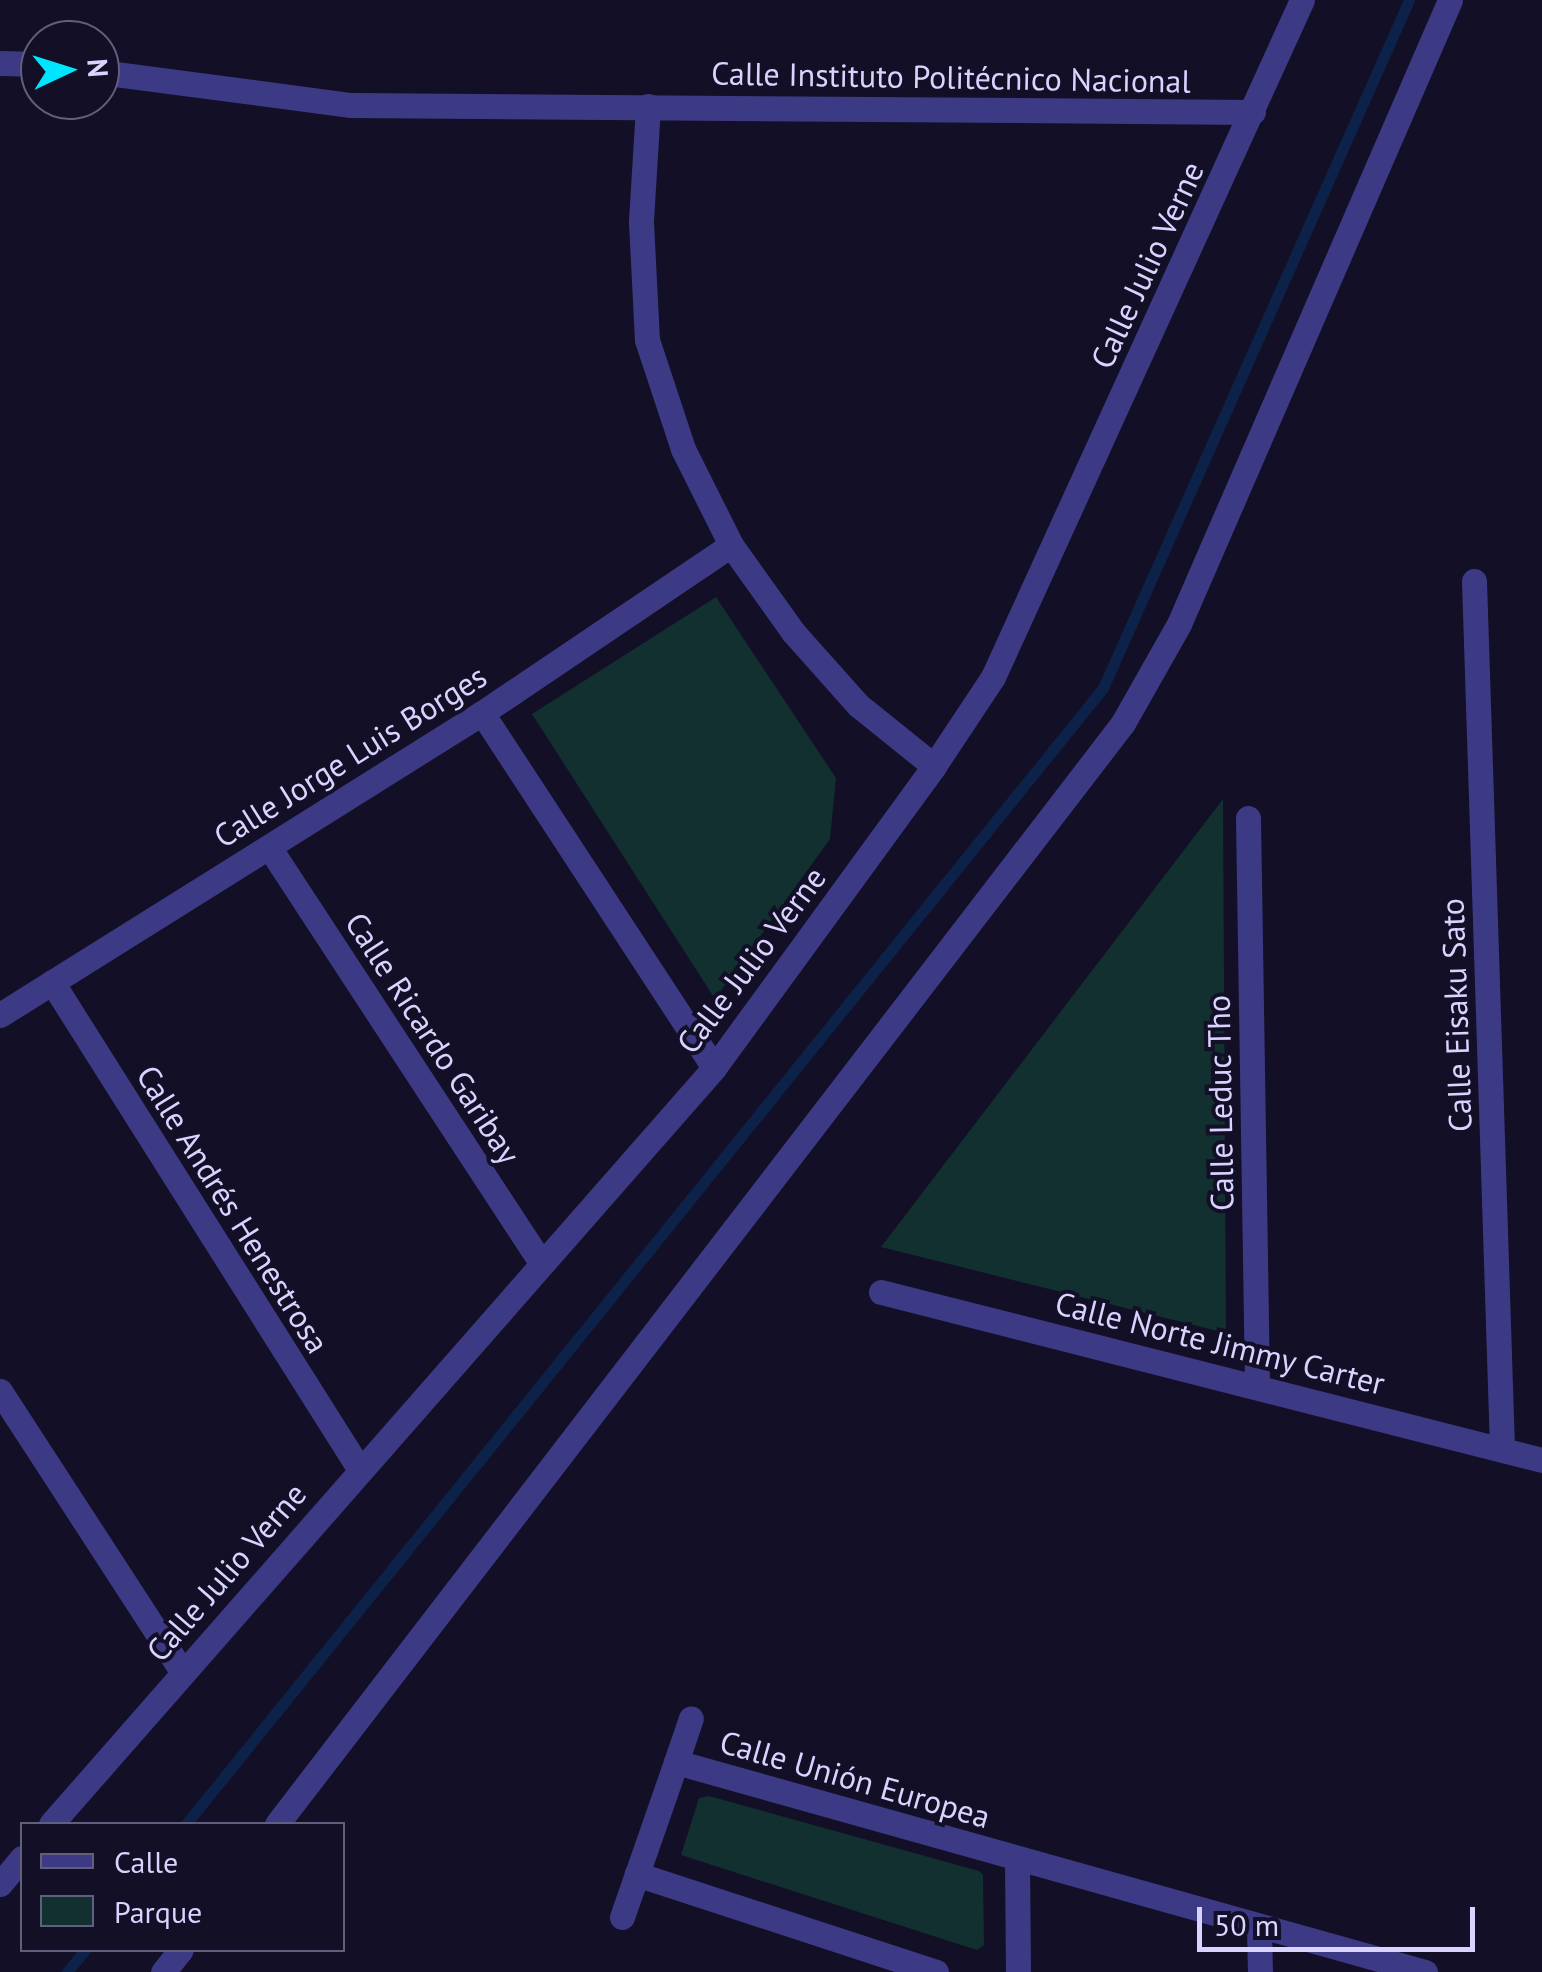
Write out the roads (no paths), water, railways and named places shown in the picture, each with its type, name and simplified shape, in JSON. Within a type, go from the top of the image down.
[{"type":"street","name":"Calle Julio Verne","points":[[53,1822],[714,1068],[934,766],[993,677],[1302,0]]},
{"type":"street","points":[[280,1822],[1122,723],[1178,624],[1450,0]]},
{"type":"street","name":"Calle Instituto Politécnico Nacional","points":[[120,75],[351,106],[1253,112]]},
{"type":"street","points":[[648,106],[641,222],[647,340],[683,450],[731,545],[793,632],[858,705],[934,766]]},
{"type":"street","name":"Calle Jorge Luis Borges","points":[[0,1015],[482,713],[731,545]]},
{"type":"street","name":"Calle Eisaku Sato","points":[[1474,581],[1502,1447]]},
{"type":"street","points":[[482,713],[714,1068]]},
{"type":"street","name":"Calle Leduc Tho","points":[[1248,818],[1257,1386]]},
{"type":"street","name":"Calle Ricardo Garibay","points":[[269,847],[542,1264]]},
{"type":"street","name":"Calle Andrés Henestrosa","points":[[52,982],[360,1470]]},
{"type":"street","name":"Calle Norte Jimmy Carter","points":[[882,1292],[1542,1460]]},
{"type":"street","points":[[0,1391],[182,1671]]},
{"type":"street","name":"Calle Unión Europea","points":[[622,1917],[691,1718]]},
{"type":"street","name":"Calle Unión Europea","points":[[676,1762],[1426,1972]]},
{"type":"street","name":"Calle Unión Europea","points":[[1017,1858],[1018,1972]]},
{"type":"street","points":[[0,1884],[20,1860]]},
{"type":"street","points":[[637,1874],[936,1972]]},
{"type":"street","points":[[1259,1928],[1260,1972]]},
{"type":"street","points":[[164,1972],[179,1952]]},
{"type":"waterway","points":[[188,1822],[1103,688],[1409,0]]},
{"type":"waterway","points":[[67,1972],[83,1952]]}]
